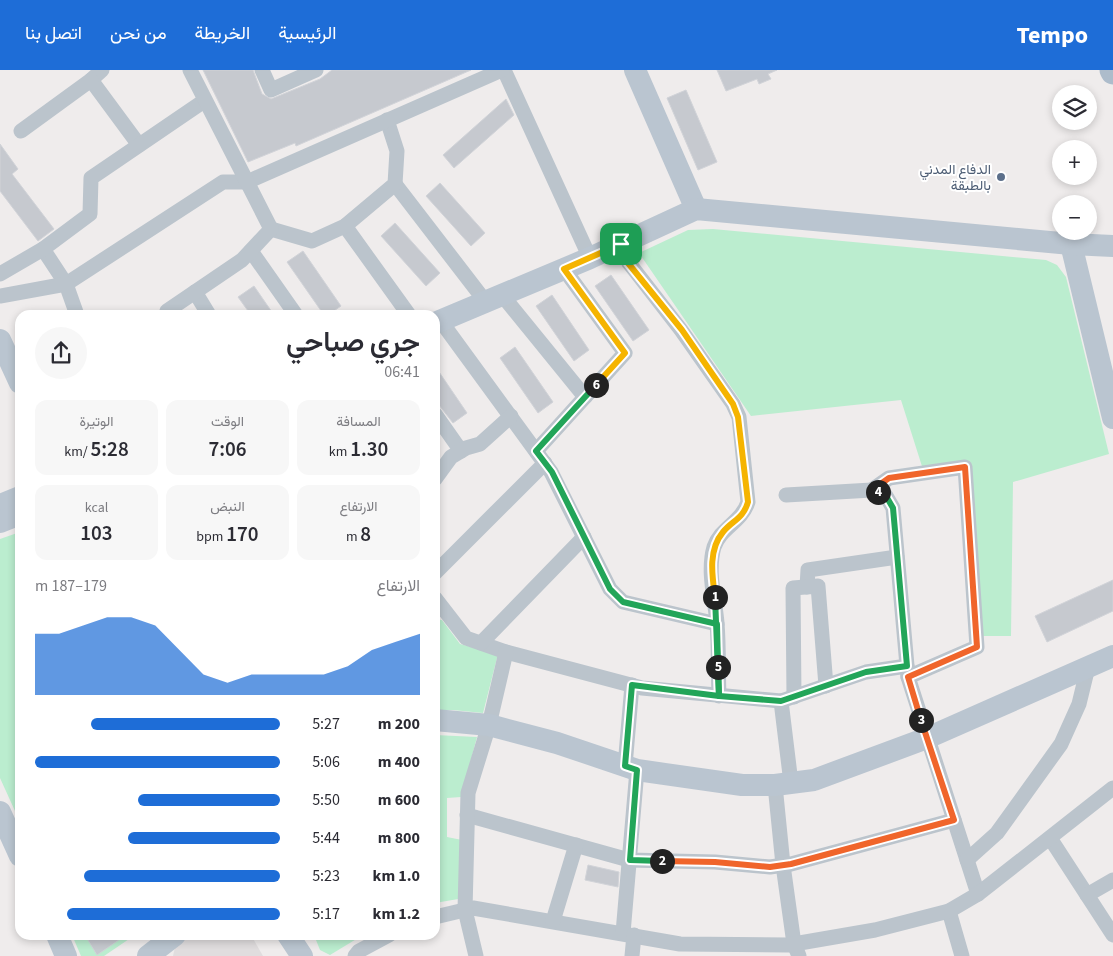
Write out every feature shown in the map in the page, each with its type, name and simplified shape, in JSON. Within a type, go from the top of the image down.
[{"type":"street","points":[[190,70],[204,101],[271,229],[312,241],[345,226],[395,184]]},
{"type":"street","points":[[262,70],[271,90],[316,70]]},
{"type":"street","points":[[0,296],[66,284],[223,182],[247,182],[503,70],[590,258]]},
{"type":"street","points":[[635,70],[696,209]]},
{"type":"street","points":[[21,131],[96,75],[139,145]]},
{"type":"street","points":[[0,274],[44,249],[90,214],[91,178],[204,101]]},
{"type":"street","points":[[387,120],[397,151],[395,184],[493,298],[585,398]]},
{"type":"street","points":[[440,321],[590,258],[696,209],[1071,244],[1113,246]]},
{"type":"street","points":[[345,226],[405,310]]},
{"type":"street","points":[[167,310],[242,260],[271,229]]},
{"type":"street","points":[[621,244],[628,263],[682,330],[733,404],[738,417],[748,502],[745,513],[723,532],[714,546],[712,566],[717,624],[719,696]]},
{"type":"street","points":[[1071,244],[1113,253]]},
{"type":"street","points":[[1071,244],[1113,418]]},
{"type":"street","points":[[44,249],[66,284],[76,310]]},
{"type":"street","points":[[251,251],[292,310]]},
{"type":"street","points":[[536,451],[625,353],[564,269]]},
{"type":"street","points":[[194,292],[207,310]]},
{"type":"street","points":[[440,325],[545,463],[610,589],[623,602],[717,624]]},
{"type":"street","points":[[0,340],[15,373]]},
{"type":"street","points":[[440,472],[451,457],[480,444],[511,416]]},
{"type":"street","points":[[440,421],[461,451]]},
{"type":"street","points":[[440,568],[545,463]]},
{"type":"street","points":[[440,608],[466,638],[506,652],[632,685],[719,696],[787,699],[866,672],[907,672],[977,647],[965,467],[889,478],[872,490]]},
{"type":"street","points":[[786,495],[872,490],[886,496],[893,508],[907,672],[978,894]]},
{"type":"street","points":[[0,505],[15,499]]},
{"type":"street","points":[[0,522],[15,516]]},
{"type":"street","points":[[481,643],[584,537]]},
{"type":"street","points":[[807,587],[808,570],[897,557]]},
{"type":"street","points":[[797,950],[782,865],[783,784],[793,588],[818,586],[826,686]]},
{"type":"street","points":[[476,956],[465,910],[468,793],[489,725],[506,652]]},
{"type":"street","points":[[440,720],[489,725],[557,742],[631,768],[742,785],[783,784],[814,780],[927,738],[1113,656]]},
{"type":"street","points":[[967,860],[997,833],[1061,744],[1078,704],[1088,667]]},
{"type":"street","points":[[632,685],[629,934],[632,956]]},
{"type":"street","points":[[440,917],[473,908],[680,944],[797,950],[949,911],[978,894],[1113,788]]},
{"type":"street","points":[[0,812],[15,845]]},
{"type":"street","points":[[467,815],[630,860],[715,862],[770,867],[954,820]]},
{"type":"street","points":[[1050,838],[1113,935]]},
{"type":"street","points":[[553,921],[576,845]]},
{"type":"street","points":[[1087,895],[1113,880]]},
{"type":"street","points":[[949,911],[962,956]]},
{"type":"street","points":[[59,940],[66,956]]},
{"type":"street","points":[[148,956],[169,940]]},
{"type":"street","points":[[291,940],[302,956]]},
{"type":"street","points":[[355,956],[359,951],[380,940]]},
{"type":"shaded area","points":[[180,940],[254,940],[263,956],[173,956],[176,943]]},
{"type":"green space","points":[[713,229],[1046,260],[1057,265],[1066,277],[1109,454],[1013,482],[1011,636],[982,636],[968,474],[926,479],[901,400],[751,416],[639,253],[688,230]]},
{"type":"green space","points":[[15,534],[15,811],[0,778],[0,539]]},
{"type":"green space","points":[[440,620],[460,644],[498,654],[483,713],[440,711]]},
{"type":"green space","points":[[440,735],[477,737],[461,797],[447,798],[447,837],[462,840],[464,898],[440,902]]},
{"type":"green space","points":[[74,940],[128,940],[104,956],[81,956]]},
{"type":"green space","points":[[316,940],[355,940],[330,955],[320,950]]},
{"type":"building","points":[[203,70],[253,70],[262,94],[271,99],[320,79],[332,70],[471,70],[296,146],[295,143],[248,162]]},
{"type":"building","points":[[717,70],[777,70],[768,74],[771,79],[759,84],[757,79],[726,91]]},
{"type":"building","points":[[686,90],[717,162],[698,170],[667,98]]},
{"type":"building","points":[[506,99],[514,115],[454,168],[443,155]]},
{"type":"building","points":[[0,144],[18,169],[12,174],[54,229],[38,241],[0,191]]},
{"type":"building","points":[[440,183],[485,233],[471,246],[426,196]]},
{"type":"building","points":[[395,223],[440,273],[426,286],[381,236]]},
{"type":"building","points":[[303,251],[341,306],[335,310],[321,310],[287,262]]},
{"type":"building","points":[[611,275],[649,330],[633,341],[595,286]]},
{"type":"building","points":[[254,286],[271,310],[247,310],[238,297]]},
{"type":"building","points":[[552,295],[589,350],[574,361],[536,306]]},
{"type":"building","points":[[515,347],[553,402],[538,413],[500,358]]},
{"type":"building","points":[[440,373],[467,413],[453,423],[440,406]]},
{"type":"building","points":[[1113,580],[1113,611],[1047,642],[1035,616]]},
{"type":"building","points":[[588,865],[619,872],[618,887],[585,880]]},
{"type":"building","points":[[88,940],[119,940],[97,955]]},
{"type":"place","name":"الدفاع المدني بالطبقة","points":[[1001,177]]},
{"type":"route","points":[[621,244],[564,269],[625,353],[536,451],[552,472],[610,589],[623,602],[717,624],[719,696],[781,701],[866,672],[907,666],[893,508],[886,496],[872,490],[889,478],[965,467],[977,647],[908,677],[954,820],[791,864],[770,867],[715,862],[630,860],[637,770],[625,766],[632,685],[642,688],[719,696],[717,624],[712,566],[714,546],[723,532],[745,513],[748,502],[738,417],[733,404],[682,330],[628,263],[621,244]]}]
